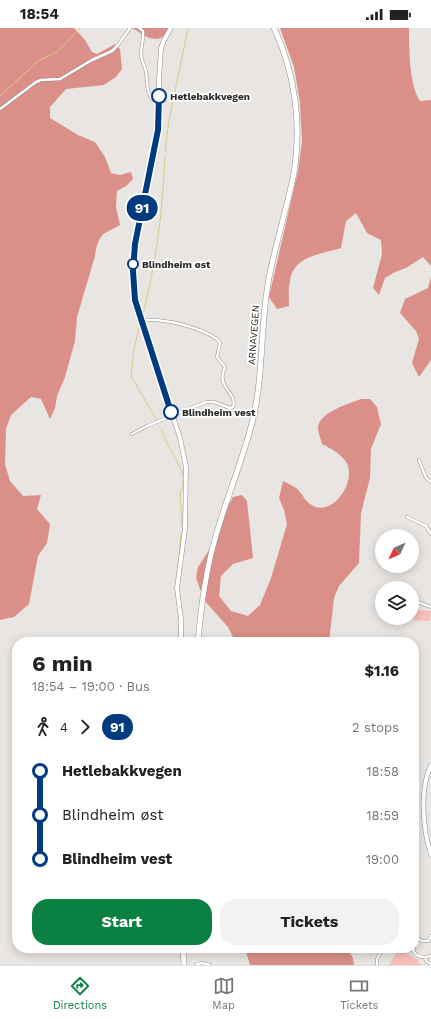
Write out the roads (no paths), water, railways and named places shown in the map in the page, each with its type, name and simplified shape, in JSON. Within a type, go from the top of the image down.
[{"type":"highway","name":"ARNAVEGEN","points":[[198,637],[204,581],[215,539],[241,461],[253,418],[268,284],[296,156],[297,122],[293,87],[286,56],[274,28]]},
{"type":"highway","points":[[184,953],[184,965]]},
{"type":"street","points":[[0,109],[41,80],[52,81],[60,79],[92,60],[112,51],[118,46],[130,28]]},
{"type":"street","points":[[139,28],[143,31],[141,54],[147,77],[148,90],[150,96],[155,101],[159,102]]},
{"type":"street","points":[[171,28],[161,48],[158,130],[139,221],[133,258],[135,300],[180,438],[186,467],[185,529],[177,588],[181,619],[181,637]]},
{"type":"street","points":[[132,434],[172,415],[206,402],[214,402],[228,408],[233,407],[234,399],[223,381],[225,367],[217,357],[219,341],[183,324],[142,320]]},
{"type":"street","points":[[419,460],[426,478],[431,482]]},
{"type":"street","points":[[408,517],[426,526],[431,534]]},
{"type":"street","points":[[419,602],[431,607]]},
{"type":"street","points":[[431,765],[424,788],[426,836],[431,855]]},
{"type":"street","points":[[419,939],[426,942],[431,936]]},
{"type":"street","points":[[377,965],[377,958],[380,953]]},
{"type":"street","points":[[416,953],[418,956],[431,956]]},
{"type":"street","points":[[425,957],[426,964],[431,964]]},
{"type":"street","points":[[196,965],[201,963],[210,965]]},
{"type":"waterway","points":[[0,96],[38,61],[57,52],[80,28]]},
{"type":"waterway","points":[[165,151],[169,120],[188,28]]},
{"type":"waterway","points":[[143,314],[152,275],[158,236],[163,196],[165,156]]},
{"type":"waterway","points":[[140,323],[134,349],[131,376],[156,419]]},
{"type":"waterway","points":[[161,428],[182,471],[182,477]]},
{"type":"waterway","points":[[182,525],[180,493],[183,482]]},
{"type":"waterway","points":[[178,567],[181,532]]},
{"type":"place","name":"Hetlebakkvegen","points":[[159,96]]},
{"type":"place","name":"Blindheim øst","points":[[133,264]]},
{"type":"place","name":"Blindheim vest","points":[[171,412]]}]
